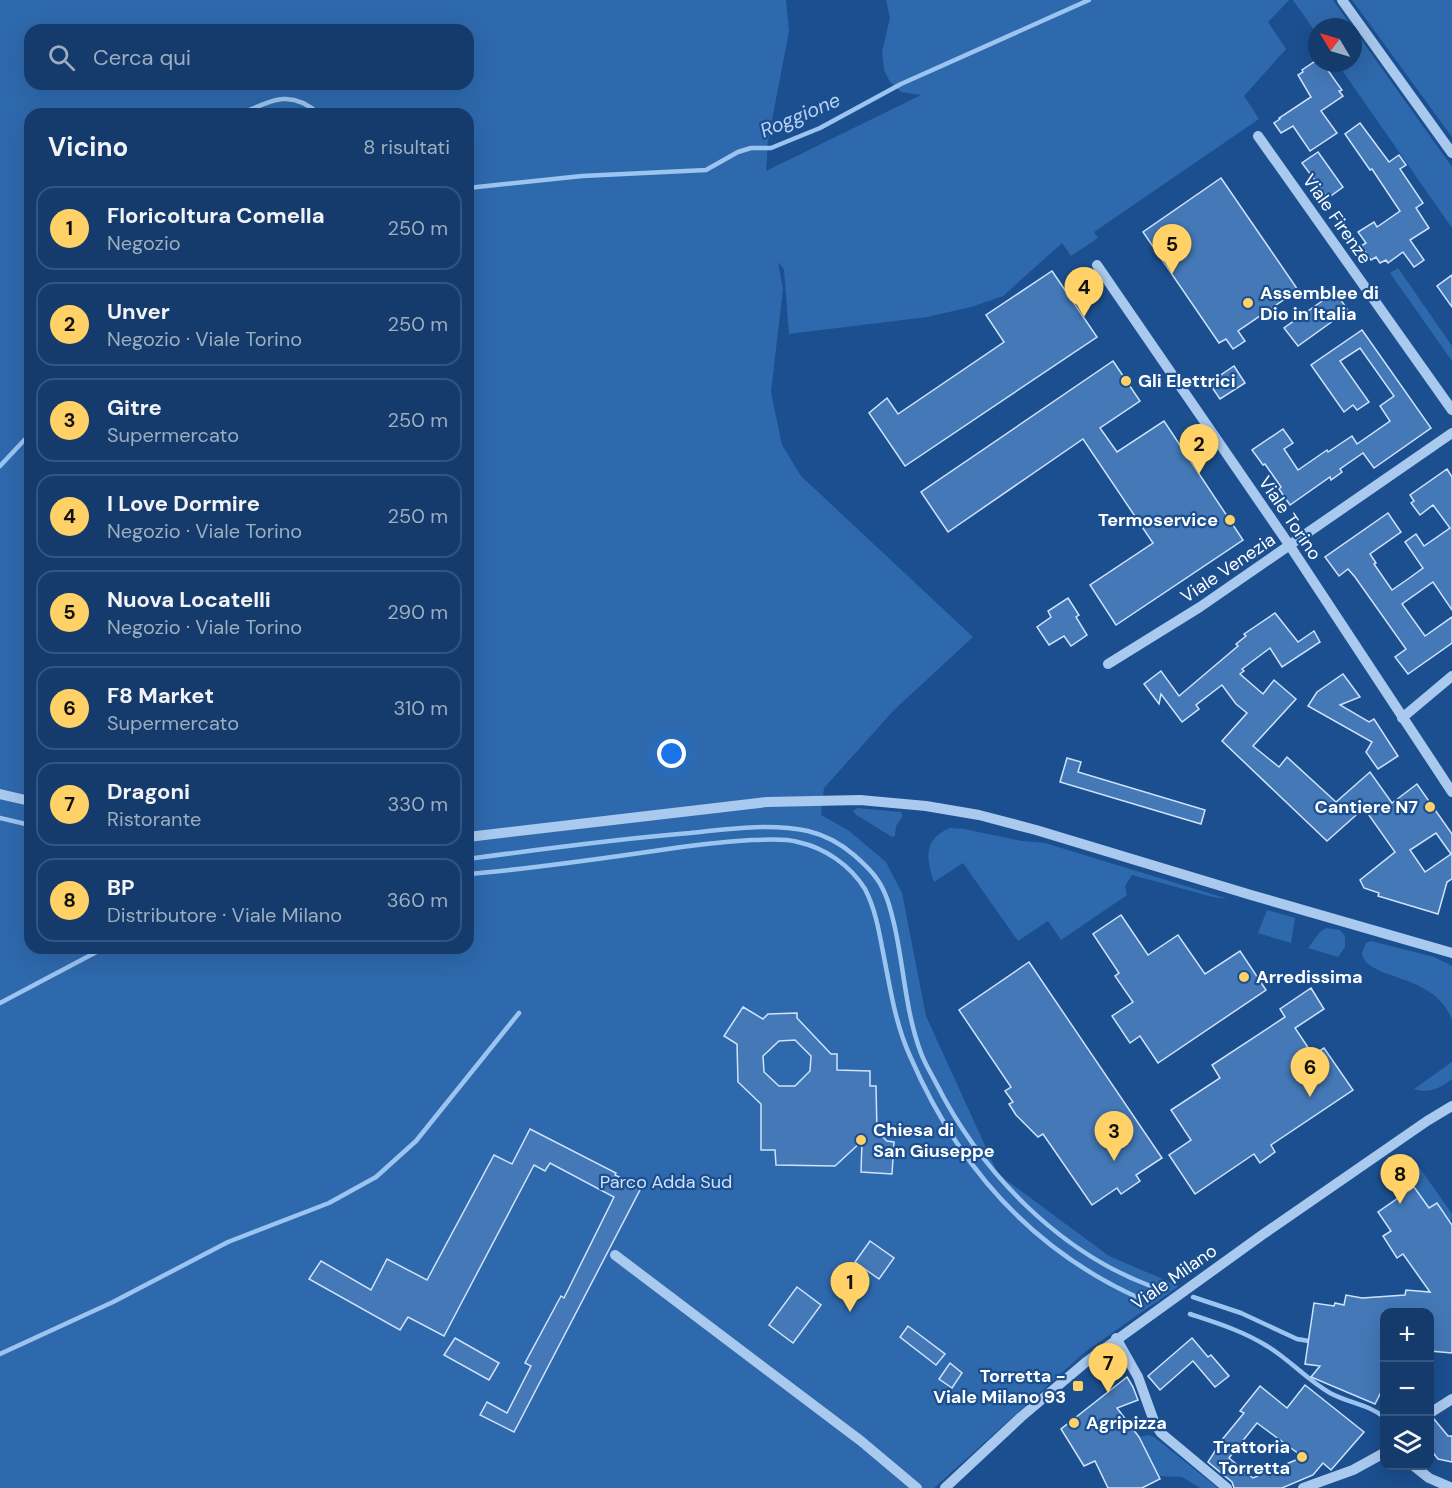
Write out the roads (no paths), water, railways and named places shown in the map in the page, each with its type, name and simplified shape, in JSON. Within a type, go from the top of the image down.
[{"type":"street","points":[[1342,0],[1452,153]]},
{"type":"street","name":"Viale Firenze","points":[[1258,136],[1452,410]]},
{"type":"street","name":"Viale Torino","points":[[1097,265],[1290,546],[1452,792]]},
{"type":"street","name":"Viale Venezia","points":[[1108,664],[1200,608],[1452,433]]},
{"type":"street","points":[[1402,718],[1452,676]]},
{"type":"street","points":[[0,795],[24,800]]},
{"type":"street","points":[[474,836],[767,802],[851,800],[894,802],[955,810],[1036,830],[1436,948],[1452,955]]},
{"type":"street","name":"Viale Milano","points":[[1438,1114],[1452,1101]]},
{"type":"street","name":"Viale Milano","points":[[945,1488],[1056,1387],[1116,1338],[1452,1106]]},
{"type":"street","points":[[615,1255],[861,1441],[917,1488]]},
{"type":"street","points":[[1116,1338],[1138,1377],[1150,1413],[1161,1433],[1227,1488]]},
{"type":"street","points":[[1434,1411],[1452,1400]]},
{"type":"street","points":[[1303,1488],[1353,1470],[1380,1455]]},
{"type":"street","points":[[1419,1470],[1429,1478],[1452,1488]]},
{"type":"waterway","name":"Roggione","points":[[474,187],[582,176],[706,170],[738,152],[751,148],[771,148],[820,128],[901,84],[1089,0]]},
{"type":"waterway","name":"Roggione","points":[[254,108],[280,99],[299,101],[312,108]]},
{"type":"waterway","name":"Roggione","points":[[0,466],[24,440]]},
{"type":"waterway","points":[[0,818],[24,824]]},
{"type":"waterway","points":[[474,858],[606,841],[749,828],[779,827],[808,831],[838,844],[866,866],[883,890],[895,928],[909,1007],[921,1053],[954,1116],[976,1148],[999,1177],[1054,1231],[1085,1253],[1118,1272],[1153,1287]]},
{"type":"waterway","points":[[474,873],[702,844],[751,840],[798,842],[827,853],[852,872],[865,889],[876,920],[900,1031],[929,1096],[950,1133],[974,1168],[1001,1200],[1031,1229],[1064,1255],[1100,1278],[1139,1298]]},
{"type":"waterway","points":[[0,1003],[93,954]]},
{"type":"waterway","points":[[0,1354],[113,1302],[228,1242],[329,1203],[376,1177],[416,1141],[519,1013]]},
{"type":"waterway","points":[[1193,1297],[1241,1313],[1297,1339],[1309,1341]]},
{"type":"waterway","points":[[1190,1314],[1249,1336],[1275,1351],[1330,1393],[1382,1416]]},
{"type":"place","name":"Nuova Locatelli","points":[[1172,274]]},
{"type":"place","name":"Assemblee di Dio in Italia","points":[[1248,303]]},
{"type":"place","name":"I Love Dormire","points":[[1084,317]]},
{"type":"place","name":"Gli Elettrici","points":[[1126,381]]},
{"type":"place","name":"Unver","points":[[1199,474]]},
{"type":"place","name":"Termoservice","points":[[1230,520]]},
{"type":"place","name":"Cantiere N7","points":[[1430,807]]},
{"type":"place","name":"Arredissima","points":[[1244,977]]},
{"type":"place","name":"F8 Market","points":[[1310,1097]]},
{"type":"place","name":"Chiesa di San Giuseppe","points":[[861,1140]]},
{"type":"place","name":"Gitre","points":[[1114,1161]]},
{"type":"place","name":"BP","points":[[1400,1204]]},
{"type":"place","name":"Floricoltura Comella","points":[[850,1312]]},
{"type":"place","name":"Torretta - Viale Milano 93","points":[[1078,1386]]},
{"type":"place","name":"Dragoni","points":[[1108,1393]]},
{"type":"place","name":"Agripizza","points":[[1074,1423]]},
{"type":"place","name":"Trattoria Torretta","points":[[1302,1457]]},
{"type":"park label","name":"Parco Adda Sud","points":[[666,1182]]}]
